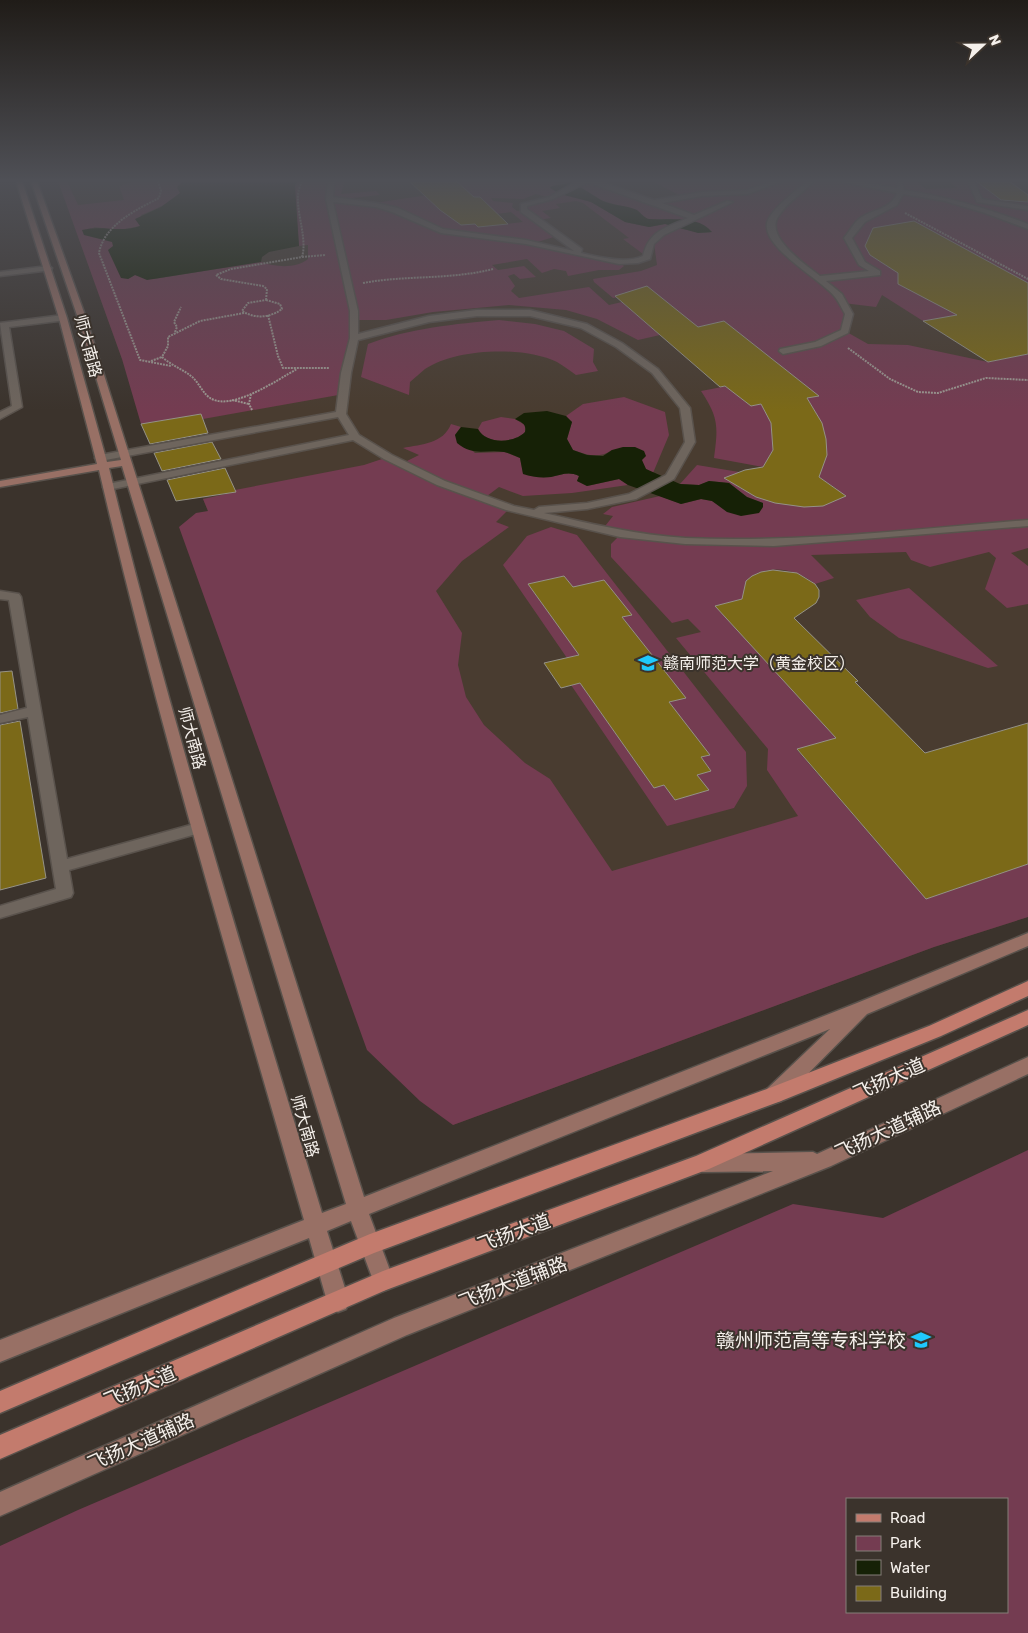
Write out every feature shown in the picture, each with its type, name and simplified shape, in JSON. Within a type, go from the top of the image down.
[{"type":"main road","name":"师大南路","points":[[44,257],[102,462],[131,583],[198,828],[338,1301]]},
{"type":"main road","name":"师大南路","points":[[61,257],[82,318],[357,1208],[383,1282]]},
{"type":"main road","points":[[0,484],[125,458]]},
{"type":"main road","points":[[0,1351],[863,1008],[1028,939]]},
{"type":"main road","name":"飞扬大道","points":[[0,1402],[370,1244],[774,1095],[935,1031],[1028,988]]},
{"type":"main road","points":[[774,1095],[863,1008]]},
{"type":"main road","name":"飞扬大道","points":[[0,1447],[383,1282],[702,1163],[1028,1017]]},
{"type":"main road","name":"飞扬大道辅路","points":[[0,1504],[402,1326],[824,1160],[1024,1065]]},
{"type":"main road","points":[[702,1163],[824,1160]]},
{"type":"main road","points":[[0,1392],[41,1385]]},
{"type":"street","points":[[342,257],[354,311],[354,338],[347,368],[341,414],[355,437],[388,457],[441,483],[483,499],[620,534],[685,541],[774,543],[1028,523]]},
{"type":"street","points":[[590,257],[619,262],[638,261],[647,257]]},
{"type":"street","points":[[783,351],[818,344],[845,331],[849,314],[838,295],[792,257]]},
{"type":"street","points":[[818,279],[877,273],[862,263],[859,257]]},
{"type":"street","points":[[0,274],[48,268]]},
{"type":"street","points":[[354,338],[395,326],[477,313],[530,313],[584,326],[619,344],[655,371],[685,408],[690,442],[670,477],[632,497],[587,506],[526,511]]},
{"type":"street","points":[[0,416],[17,406],[3,341],[2,326],[63,318]]},
{"type":"street","points":[[125,458],[341,414]]},
{"type":"street","points":[[108,487],[355,437]]},
{"type":"street","points":[[0,595],[15,597],[65,893],[0,912]]},
{"type":"street","points":[[0,719],[34,711]]},
{"type":"street","points":[[61,866],[198,828]]},
{"type":"path","points":[[101,257],[117,297],[131,345],[140,360],[172,366]]},
{"type":"path","points":[[266,300],[267,289],[263,286],[221,279],[216,274],[231,269],[301,257]]},
{"type":"path","points":[[988,257],[1028,279]]},
{"type":"path","points":[[348,286],[376,280],[398,278],[462,277],[493,269]]},
{"type":"path","points":[[174,332],[195,325],[200,321],[244,313],[255,316],[268,315],[279,311],[282,306],[276,302],[266,300],[253,302],[244,306],[242,311],[244,313]]},
{"type":"path","points":[[140,360],[158,360],[162,357],[168,346],[168,337],[177,327],[174,322],[181,307]]},
{"type":"path","points":[[268,315],[275,333],[276,350],[284,376]]},
{"type":"path","points":[[831,338],[855,352],[904,388],[929,394],[949,391],[970,380],[987,377],[1028,380]]},
{"type":"path","points":[[162,357],[172,366],[188,374],[198,382],[209,398],[221,401],[252,394],[297,369]]},
{"type":"path","points":[[283,368],[347,368]]},
{"type":"path","points":[[248,404],[252,394]]},
{"type":"path","points":[[232,400],[248,404],[252,410]]},
{"type":"shaded area","name":"赣南师范大学（黄金校区）","points":[[85,257],[1028,257],[1028,917],[934,947],[453,1125],[154,376],[122,359]]},
{"type":"green space","points":[[85,257],[119,257],[128,279],[135,275],[154,279],[261,262],[292,266],[303,262],[308,257],[598,257],[619,262],[624,266],[619,270],[599,270],[568,276],[566,271],[554,269],[542,273],[527,259],[492,265],[498,270],[524,266],[536,277],[520,279],[514,274],[508,276],[515,286],[511,291],[519,298],[589,287],[609,305],[622,302],[660,335],[638,340],[597,319],[566,310],[509,305],[433,312],[386,320],[354,320],[344,394],[203,419],[200,414],[141,424],[122,359]]},
{"type":"green space","points":[[656,257],[874,257],[902,275],[898,282],[902,286],[918,293],[1016,305],[923,321],[882,295],[876,307],[843,303],[849,314],[845,331],[868,344],[908,345],[988,362],[1028,354],[1028,548],[1011,553],[1028,566],[1028,604],[1007,608],[985,589],[996,558],[989,552],[930,567],[911,560],[906,552],[811,555],[834,578],[815,584],[790,571],[771,570],[762,572],[746,581],[746,598],[715,606],[836,738],[797,750],[926,899],[1028,864],[1028,917],[934,947],[453,1125],[420,1101],[367,1050],[179,527],[196,513],[208,511],[203,499],[235,492],[235,490],[364,465],[388,457],[401,464],[419,455],[403,448],[431,442],[443,436],[451,424],[461,427],[455,435],[475,453],[505,452],[520,458],[523,473],[526,474],[551,477],[572,474],[579,476],[577,481],[587,486],[619,479],[628,485],[572,493],[523,496],[499,487],[483,499],[510,508],[496,522],[509,527],[462,561],[436,591],[462,633],[458,665],[466,697],[484,725],[525,763],[550,779],[612,871],[798,816],[767,770],[768,749],[676,638],[701,632],[688,619],[672,623],[611,557],[611,544],[620,535],[602,530],[613,516],[603,514],[612,507],[660,496],[681,504],[701,499],[712,501],[719,505],[763,503],[747,497],[729,483],[709,481],[699,485],[680,484],[697,465],[739,472],[733,480],[737,486],[759,497],[770,500],[792,502],[838,496],[837,489],[819,477],[825,454],[825,436],[819,419],[807,398],[818,396],[724,321],[697,327],[632,292],[622,293],[621,297],[613,298],[593,279],[641,271],[657,265]]},
{"type":"green space","points":[[980,257],[1028,257],[1028,283]]},
{"type":"green space","points":[[499,320],[535,324],[564,331],[594,349],[593,362],[598,371],[576,375],[557,362],[543,357],[527,353],[490,352],[472,353],[438,362],[425,369],[410,382],[409,395],[361,377],[368,344],[416,330]]},
{"type":"green space","points":[[738,384],[743,400],[751,406],[761,404],[771,423],[773,450],[763,467],[714,458],[716,423],[711,408],[701,391]]},
{"type":"green space","points":[[624,397],[665,412],[669,435],[653,473],[646,469],[641,460],[612,450],[598,455],[588,455],[573,450],[567,439],[572,422],[566,416],[583,404]]},
{"type":"green space","points":[[501,417],[515,419],[525,425],[525,432],[515,438],[501,441],[487,438],[478,429],[482,422]]},
{"type":"green space","points":[[551,527],[577,535],[746,752],[747,786],[734,808],[667,826],[571,685],[580,683],[654,788],[664,785],[675,800],[708,790],[697,775],[711,771],[701,757],[709,755],[669,702],[685,698],[622,617],[632,615],[573,587],[564,576],[528,584],[559,627],[565,626],[585,653],[567,658],[503,565],[527,536]]},
{"type":"green space","points":[[909,588],[998,666],[988,668],[899,638],[870,617],[856,600]]},
{"type":"green space","points":[[1028,1150],[1028,1633],[0,1633],[0,1546],[78,1510],[793,1204],[883,1218]]},
{"type":"water","points":[[111,257],[262,257],[261,262],[147,280],[135,275],[128,279],[121,278]]},
{"type":"water","points":[[547,411],[566,416],[572,422],[567,439],[573,450],[587,455],[603,456],[612,450],[623,447],[635,447],[644,451],[646,456],[642,460],[646,469],[680,484],[699,485],[709,481],[729,483],[747,497],[763,503],[763,507],[759,513],[741,516],[727,512],[712,501],[701,499],[681,504],[628,485],[619,479],[587,486],[577,481],[579,476],[572,474],[551,477],[530,476],[523,474],[520,458],[504,452],[469,450],[457,443],[455,435],[461,427],[478,429],[487,438],[494,440],[501,441],[515,438],[525,432],[525,427],[515,419],[524,413]]},
{"type":"building","points":[[873,257],[981,257],[1028,283],[1028,354],[988,362],[923,321],[957,315],[898,284],[898,273]]},
{"type":"building","points":[[647,286],[698,327],[724,321],[819,396],[807,398],[822,423],[826,439],[827,455],[819,477],[846,496],[823,506],[804,507],[775,503],[756,497],[724,478],[745,470],[763,467],[773,450],[771,423],[761,404],[751,406],[725,386],[720,387],[615,296]]},
{"type":"building","points":[[201,414],[208,433],[150,444],[141,424]]},
{"type":"building","points":[[212,442],[221,459],[162,471],[154,453]]},
{"type":"building","points":[[225,468],[236,492],[176,501],[167,480]]},
{"type":"building","points":[[773,570],[797,573],[815,584],[819,590],[819,597],[816,603],[794,618],[858,681],[855,682],[925,753],[1028,723],[1028,864],[926,899],[797,749],[836,738],[715,606],[742,599],[746,581],[761,572]]},
{"type":"building","points":[[564,576],[573,587],[604,580],[632,615],[622,617],[686,698],[669,702],[710,755],[701,757],[711,771],[697,775],[709,790],[675,800],[664,785],[654,788],[580,683],[561,688],[544,663],[579,655],[528,584]]},
{"type":"building","points":[[12,671],[18,709],[0,713],[0,672]]},
{"type":"building","points":[[20,721],[46,878],[0,890],[0,725]]},
{"type":"place","name":"赣南师范大学（黄金校区）","points":[[648,663]]},
{"type":"place","name":"赣州师范高等专科学校","points":[[921,1340]]}]
